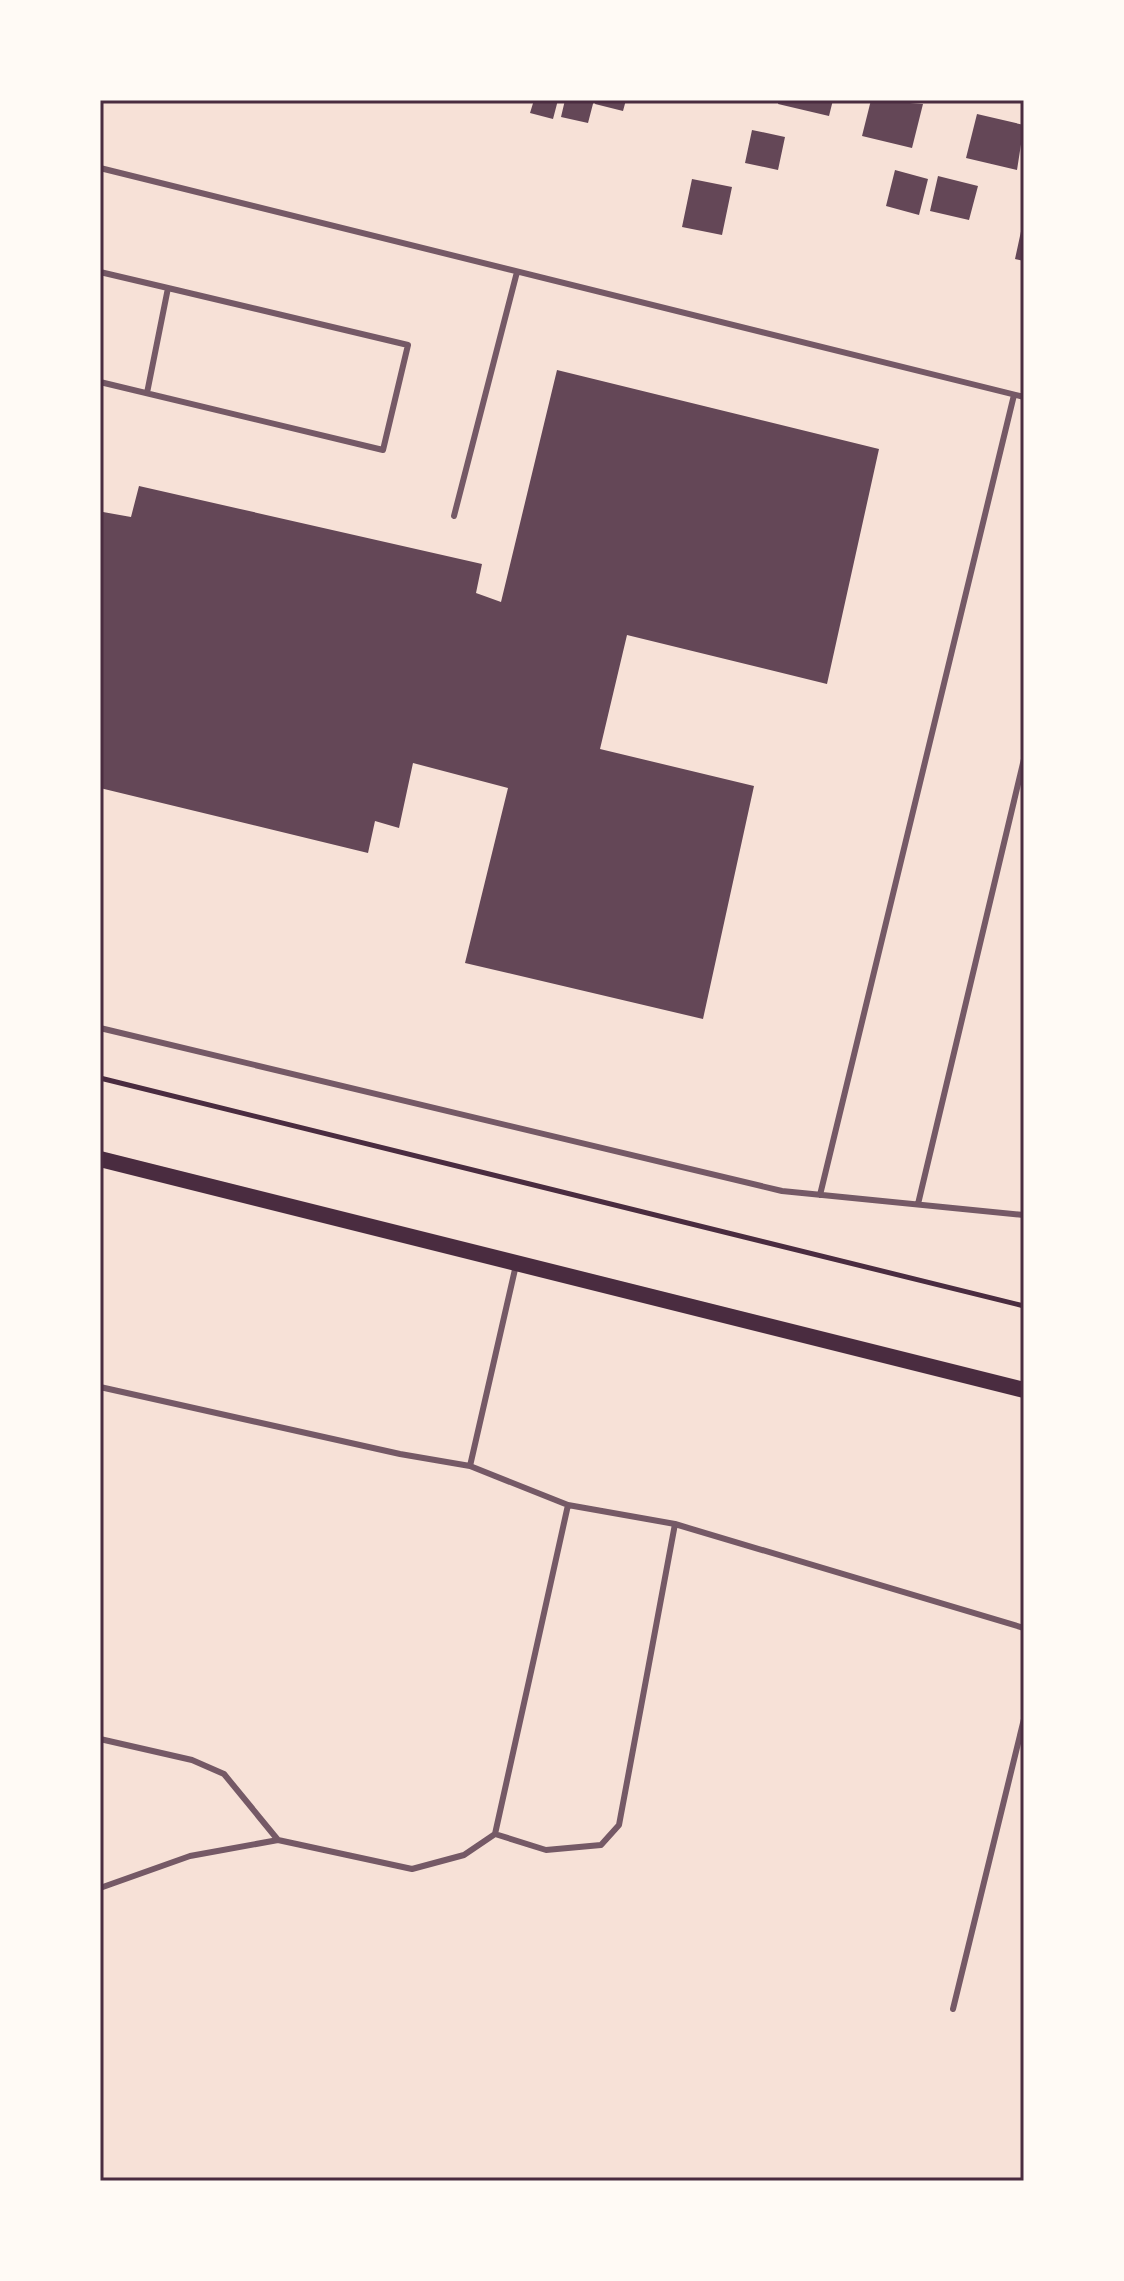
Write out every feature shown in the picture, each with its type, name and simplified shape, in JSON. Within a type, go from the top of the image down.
[{"type":"main road","points":[[100,1159],[1024,1390]]},
{"type":"lane","points":[[100,168],[1024,397]]},
{"type":"lane","points":[[100,272],[408,345],[383,450],[100,382]]},
{"type":"lane","points":[[454,516],[517,272]]},
{"type":"lane","points":[[147,393],[168,288]]},
{"type":"lane","points":[[820,1195],[1014,395]]},
{"type":"lane","points":[[918,1204],[1024,759]]},
{"type":"lane","points":[[100,1028],[782,1191],[1024,1215]]},
{"type":"lane","points":[[470,1466],[516,1261]]},
{"type":"lane","points":[[100,1387],[400,1454],[470,1466],[568,1505],[675,1524],[1024,1628]]},
{"type":"lane","points":[[100,1888],[190,1856],[278,1840],[412,1869],[464,1855],[495,1834],[568,1505]]},
{"type":"lane","points":[[495,1834],[546,1850],[601,1845],[619,1825],[675,1524]]},
{"type":"lane","points":[[953,2009],[1024,1719]]},
{"type":"lane","points":[[100,1739],[192,1760],[224,1774],[278,1840]]},
{"type":"path","points":[[100,1078],[1024,1306]]},
{"type":"building","points":[[534,100],[558,100],[553,119],[530,113]]},
{"type":"building","points":[[565,100],[594,100],[588,123],[561,117]]},
{"type":"building","points":[[596,100],[626,100],[623,111],[595,104]]},
{"type":"building","points":[[779,100],[833,100],[829,116],[778,104]]},
{"type":"building","points":[[871,100],[923,104],[912,148],[862,136]]},
{"type":"building","points":[[977,114],[1024,125],[1017,170],[966,158]]},
{"type":"building","points":[[752,130],[785,137],[778,170],[745,163]]},
{"type":"building","points":[[895,170],[928,179],[919,215],[886,206]]},
{"type":"building","points":[[938,176],[978,186],[969,220],[930,211]]},
{"type":"building","points":[[692,179],[732,187],[722,235],[682,227]]},
{"type":"building","points":[[1024,222],[1024,261],[1015,259]]},
{"type":"building","points":[[557,370],[879,449],[827,684],[627,635],[600,749],[754,786],[703,1019],[465,963],[508,788],[413,763],[399,828],[375,821],[368,853],[100,788],[103,512],[131,517],[139,486],[482,564],[476,593],[501,602]]}]
